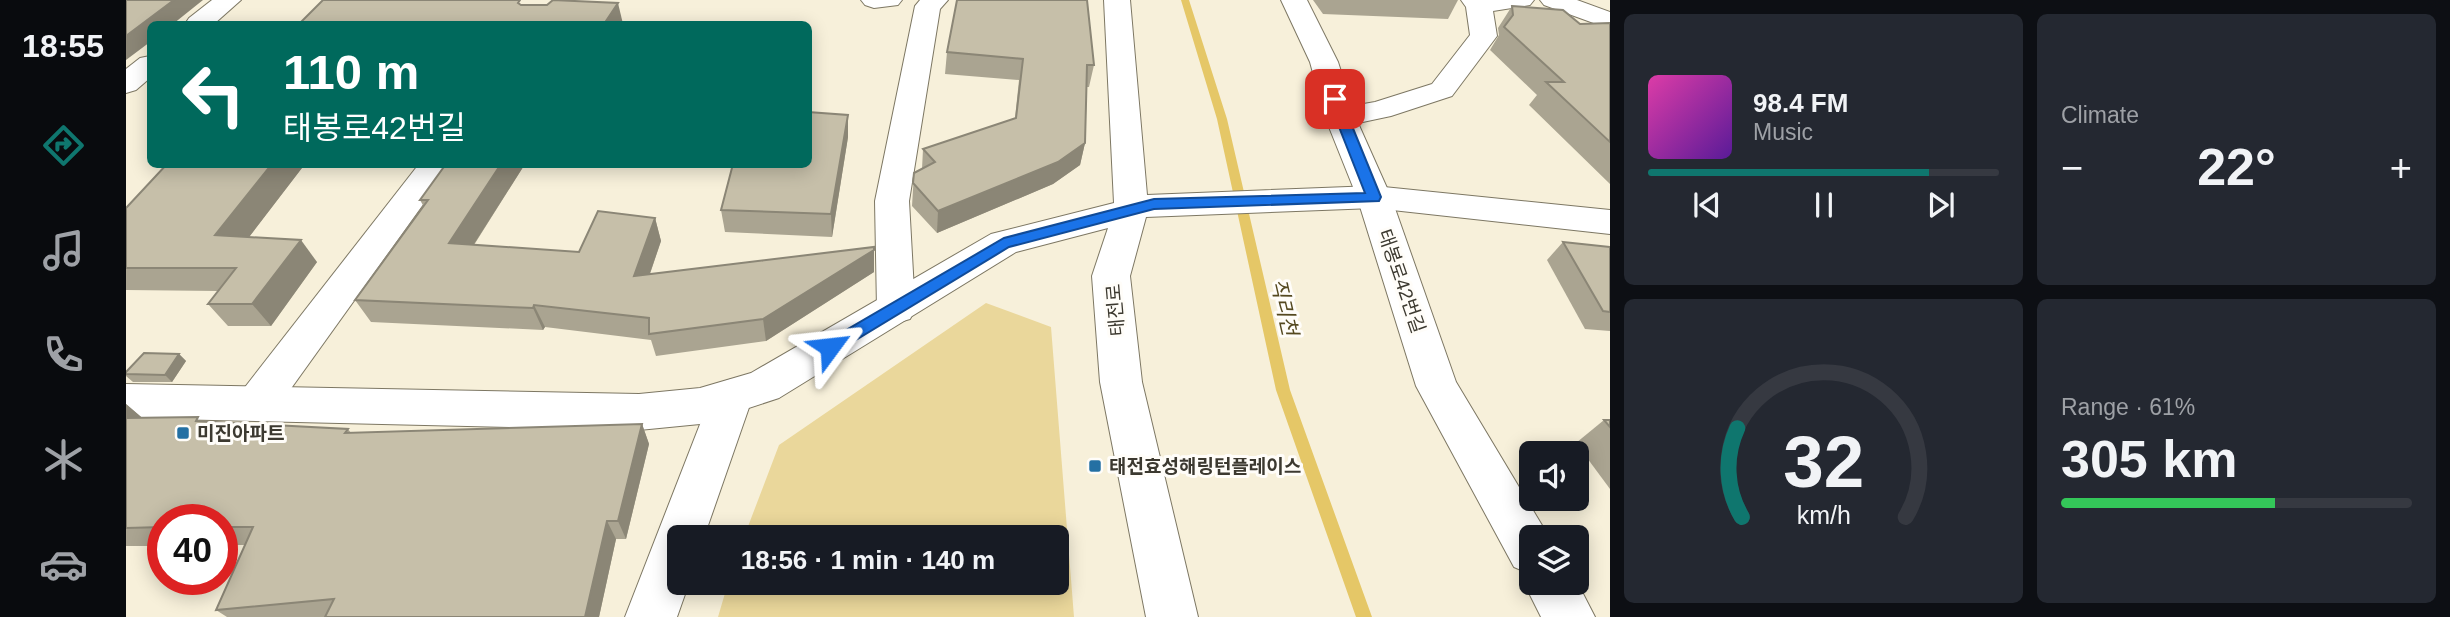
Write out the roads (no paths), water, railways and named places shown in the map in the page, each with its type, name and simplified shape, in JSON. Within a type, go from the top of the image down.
[{"type":"street","points":[[202,21],[228,0]]},
{"type":"street","points":[[874,0],[889,0]]},
{"type":"street","points":[[896,309],[892,201],[928,6],[935,0]]},
{"type":"street","name":"태전로","points":[[1117,0],[1142,206],[1111,276],[1121,382],[1172,617]]},
{"type":"street","name":"태봉로42번길","points":[[1294,0],[1324,62],[1340,117],[1374,197],[1437,386],[1519,530]]},
{"type":"street","points":[[1340,117],[1380,110],[1442,90],[1484,36],[1477,2],[1521,0]]},
{"type":"street","points":[[1553,0],[1610,21]]},
{"type":"street","points":[[126,84],[147,66]]},
{"type":"street","points":[[257,403],[433,168]]},
{"type":"street","points":[[126,401],[639,412],[700,406],[764,386],[1004,243],[1142,206],[1374,197],[1610,222]]},
{"type":"street","points":[[684,525],[732,396]]},
{"type":"street","points":[[651,617],[667,572]]},
{"type":"street","points":[[1556,595],[1569,617]]},
{"type":"waterway","name":"직리천","points":[[1185,0],[1222,119],[1283,390],[1364,617]]},
{"type":"place","name":"미진아파트","points":[[183,433]]},
{"type":"place","name":"태전효성해링턴플레이스","points":[[1095,466]]}]
